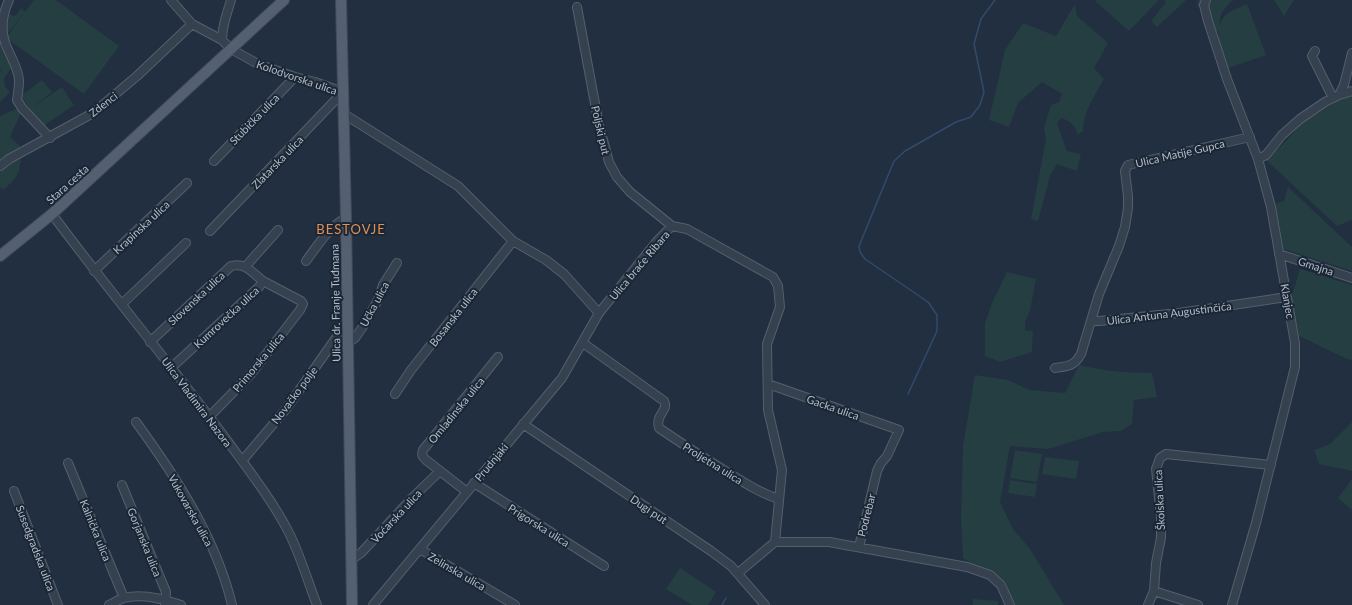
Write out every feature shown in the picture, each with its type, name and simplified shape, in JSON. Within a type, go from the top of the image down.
[{"type":"main road","points":[[231,48],[284,0]]},
{"type":"main road","name":"Ulica dr. Franje Tuđmana","points":[[341,0],[352,605]]},
{"type":"main road","name":"Stara cesta","points":[[0,256],[52,214],[148,127],[231,48]]},
{"type":"street","points":[[9,0],[5,9],[2,28],[4,40],[17,72],[19,81],[17,100],[22,108],[50,138]]},
{"type":"street","points":[[171,0],[192,24]]},
{"type":"street","points":[[222,40],[224,22],[231,0]]},
{"type":"street","name":"Klanjec","points":[[1206,0],[1204,6],[1208,21],[1227,80],[1258,159],[1271,207],[1295,343],[1296,360],[1256,523],[1232,605]]},
{"type":"street","name":"Poljski put","points":[[577,7],[599,125],[609,162],[617,177],[630,192],[672,226]]},
{"type":"street","name":"Zdenci","points":[[0,166],[9,159],[50,138],[104,105],[192,24]]},
{"type":"street","name":"Kolodvorska ulica","points":[[192,24],[222,40],[231,48],[258,64],[343,92]]},
{"type":"street","points":[[1315,51],[1312,56],[1336,97]]},
{"type":"street","points":[[1336,97],[1344,85],[1352,53]]},
{"type":"street","name":"Stubička ulica","points":[[214,161],[295,77]]},
{"type":"street","points":[[1258,159],[1266,154],[1282,135],[1300,119],[1336,97],[1352,91]]},
{"type":"street","name":"Zlatarska ulica","points":[[210,231],[343,92]]},
{"type":"street","points":[[344,114],[458,186],[513,241],[546,260],[564,274],[599,313]]},
{"type":"street","name":"Ulica Matije Gupca","points":[[1092,321],[1093,311],[1125,227],[1128,196],[1125,172],[1128,165],[1250,137]]},
{"type":"street","name":"Krapinska ulica","points":[[94,271],[187,183]]},
{"type":"street","name":"Ulica Vladimira Nazora","points":[[52,214],[94,271],[122,304],[209,417],[270,501],[287,529],[317,605]]},
{"type":"street","points":[[306,261],[337,222],[346,218]]},
{"type":"street","name":"Ulica braće Ribara","points":[[599,313],[658,240],[672,226],[687,229],[776,280],[780,307],[767,344],[768,410],[782,470],[775,542]]},
{"type":"street","points":[[263,281],[246,266],[278,230]]},
{"type":"street","name":"Bosanska ulica","points":[[395,394],[411,370],[513,241]]},
{"type":"street","points":[[122,304],[186,243]]},
{"type":"street","name":"Gmajna","points":[[1279,254],[1352,278]]},
{"type":"street","name":"Učka ulica","points":[[348,343],[355,338],[362,328],[378,300],[383,286],[397,263]]},
{"type":"street","name":"Slovenska ulica","points":[[150,342],[231,266],[236,264],[246,266]]},
{"type":"street","name":"Kumrovečka ulica","points":[[171,368],[259,287],[263,281],[301,301],[303,304]]},
{"type":"street","name":"Ulica Antuna Augustinčića","points":[[1055,368],[1070,366],[1076,361],[1081,354],[1092,321],[1179,313],[1287,297]]},
{"type":"street","name":"Primorska ulica","points":[[209,417],[251,374],[303,304]]},
{"type":"street","name":"Prudnjaki","points":[[373,605],[562,378],[599,313]]},
{"type":"street","name":"Novačko polje","points":[[242,461],[286,409],[336,338],[340,334],[348,332]]},
{"type":"street","name":"Proljetna ulica","points":[[583,343],[664,401],[665,408],[659,417],[659,428],[750,486],[767,495],[779,499]]},
{"type":"street","name":"Omladinska ulica","points":[[467,492],[422,457],[423,450],[498,357]]},
{"type":"street","name":"Gacka ulica","points":[[768,384],[899,430]]},
{"type":"street","name":"Vukovarska ulica","points":[[136,422],[163,458],[204,530],[219,561],[232,605]]},
{"type":"street","name":"Dugi put","points":[[523,424],[711,551],[738,573],[766,605]]},
{"type":"street","name":"Podrebar","points":[[775,542],[829,542],[859,547],[877,471],[887,456],[899,430]]},
{"type":"street","name":"Školska ulica","points":[[1148,605],[1154,591],[1156,563],[1161,538],[1161,517],[1156,469],[1160,458],[1166,454],[1271,465]]},
{"type":"street","name":"Kalnička ulica","points":[[68,463],[124,598]]},
{"type":"street","name":"Voćarska ulica","points":[[351,560],[361,553],[413,497],[440,471]]},
{"type":"street","name":"Prigorska ulica","points":[[474,483],[604,566]]},
{"type":"street","name":"Gorjanska ulica","points":[[122,485],[166,592],[166,602]]},
{"type":"street","name":"Susedgradska ulica","points":[[14,491],[58,605]]},
{"type":"street","points":[[738,573],[775,542]]},
{"type":"street","points":[[859,547],[967,567],[990,575],[1001,585],[1010,605]]},
{"type":"street","name":"Zelinska ulica","points":[[420,549],[515,605]]},
{"type":"street","points":[[1154,591],[1198,605]]},
{"type":"street","points":[[109,605],[124,598],[137,596],[154,598],[181,605]]},
{"type":"green space","points":[[34,0],[56,0],[119,46],[84,94],[6,38]]},
{"type":"green space","points":[[1159,0],[1129,31],[1095,1]]},
{"type":"green space","points":[[1164,0],[1186,0],[1157,27],[1151,21],[1166,2]]},
{"type":"green space","points":[[1198,0],[1233,0],[1221,14],[1220,25],[1227,14],[1234,9],[1247,4],[1266,55],[1228,68],[1218,38],[1219,31],[1214,33],[1210,12],[1197,6]]},
{"type":"green space","points":[[1274,0],[1294,0],[1284,16]]},
{"type":"green space","points":[[1075,4],[1077,16],[1108,43],[1094,68],[1104,79],[1087,110],[1083,131],[1078,135],[1072,124],[1061,118],[1057,123],[1067,151],[1081,154],[1077,171],[1057,164],[1050,176],[1038,221],[1031,219],[1046,139],[1044,127],[1051,105],[1059,102],[1062,94],[1042,82],[1018,103],[1009,127],[989,120],[1005,50],[1023,23],[1056,36]]},
{"type":"green space","points":[[21,8],[25,12],[9,32],[5,31],[7,13],[15,16]]},
{"type":"green space","points":[[0,44],[11,68],[4,79],[5,87],[10,92],[0,102],[1,71]]},
{"type":"green space","points":[[42,80],[52,92],[34,106],[62,87],[74,105],[42,127],[21,96]]},
{"type":"green space","points":[[1352,95],[1352,220],[1337,226],[1266,160],[1302,123],[1341,99]]},
{"type":"green space","points":[[16,109],[21,113],[10,137],[20,146],[21,160],[19,171],[13,181],[3,190],[0,187],[0,116]]},
{"type":"green space","points":[[1288,187],[1352,247],[1352,271],[1284,249],[1275,204],[1284,201]]},
{"type":"green space","points":[[1300,269],[1352,285],[1352,360],[1299,336],[1291,299]]},
{"type":"green space","points":[[1007,272],[1036,279],[1030,311],[1025,322],[1025,330],[1033,331],[1032,352],[1000,362],[985,356],[985,323],[992,303]]},
{"type":"green space","points":[[1079,365],[1133,373],[1152,373],[1157,397],[1134,400],[1132,424],[1121,431],[1103,432],[1048,449],[1010,446],[1000,502],[1013,529],[1030,549],[1064,605],[1013,605],[1006,582],[991,570],[975,566],[963,558],[961,519],[963,446],[975,375],[1008,380],[1030,390],[1065,393]]},
{"type":"green space","points":[[1352,422],[1352,471],[1319,464],[1314,450],[1330,444]]},
{"type":"green space","points":[[1015,450],[1042,454],[1037,482],[1010,478]]},
{"type":"green space","points":[[1045,457],[1079,461],[1076,479],[1042,474]]},
{"type":"green space","points":[[1352,479],[1352,510],[1338,498]]},
{"type":"green space","points":[[1010,480],[1037,484],[1035,497],[1008,493]]},
{"type":"green space","points":[[680,568],[716,592],[708,605],[692,605],[666,589]]},
{"type":"green space","points":[[973,599],[998,601],[998,605],[973,605]]},
{"type":"waterway","points":[[908,394],[937,331],[937,315],[928,302],[865,259],[860,252],[859,246],[894,161],[905,151],[956,122],[971,117],[980,105],[984,92],[974,44],[981,19],[995,0]]},
{"type":"waterway","points":[[722,605],[726,598]]},
{"type":"district","name":"BESTOVJE","points":[[351,229]]}]
